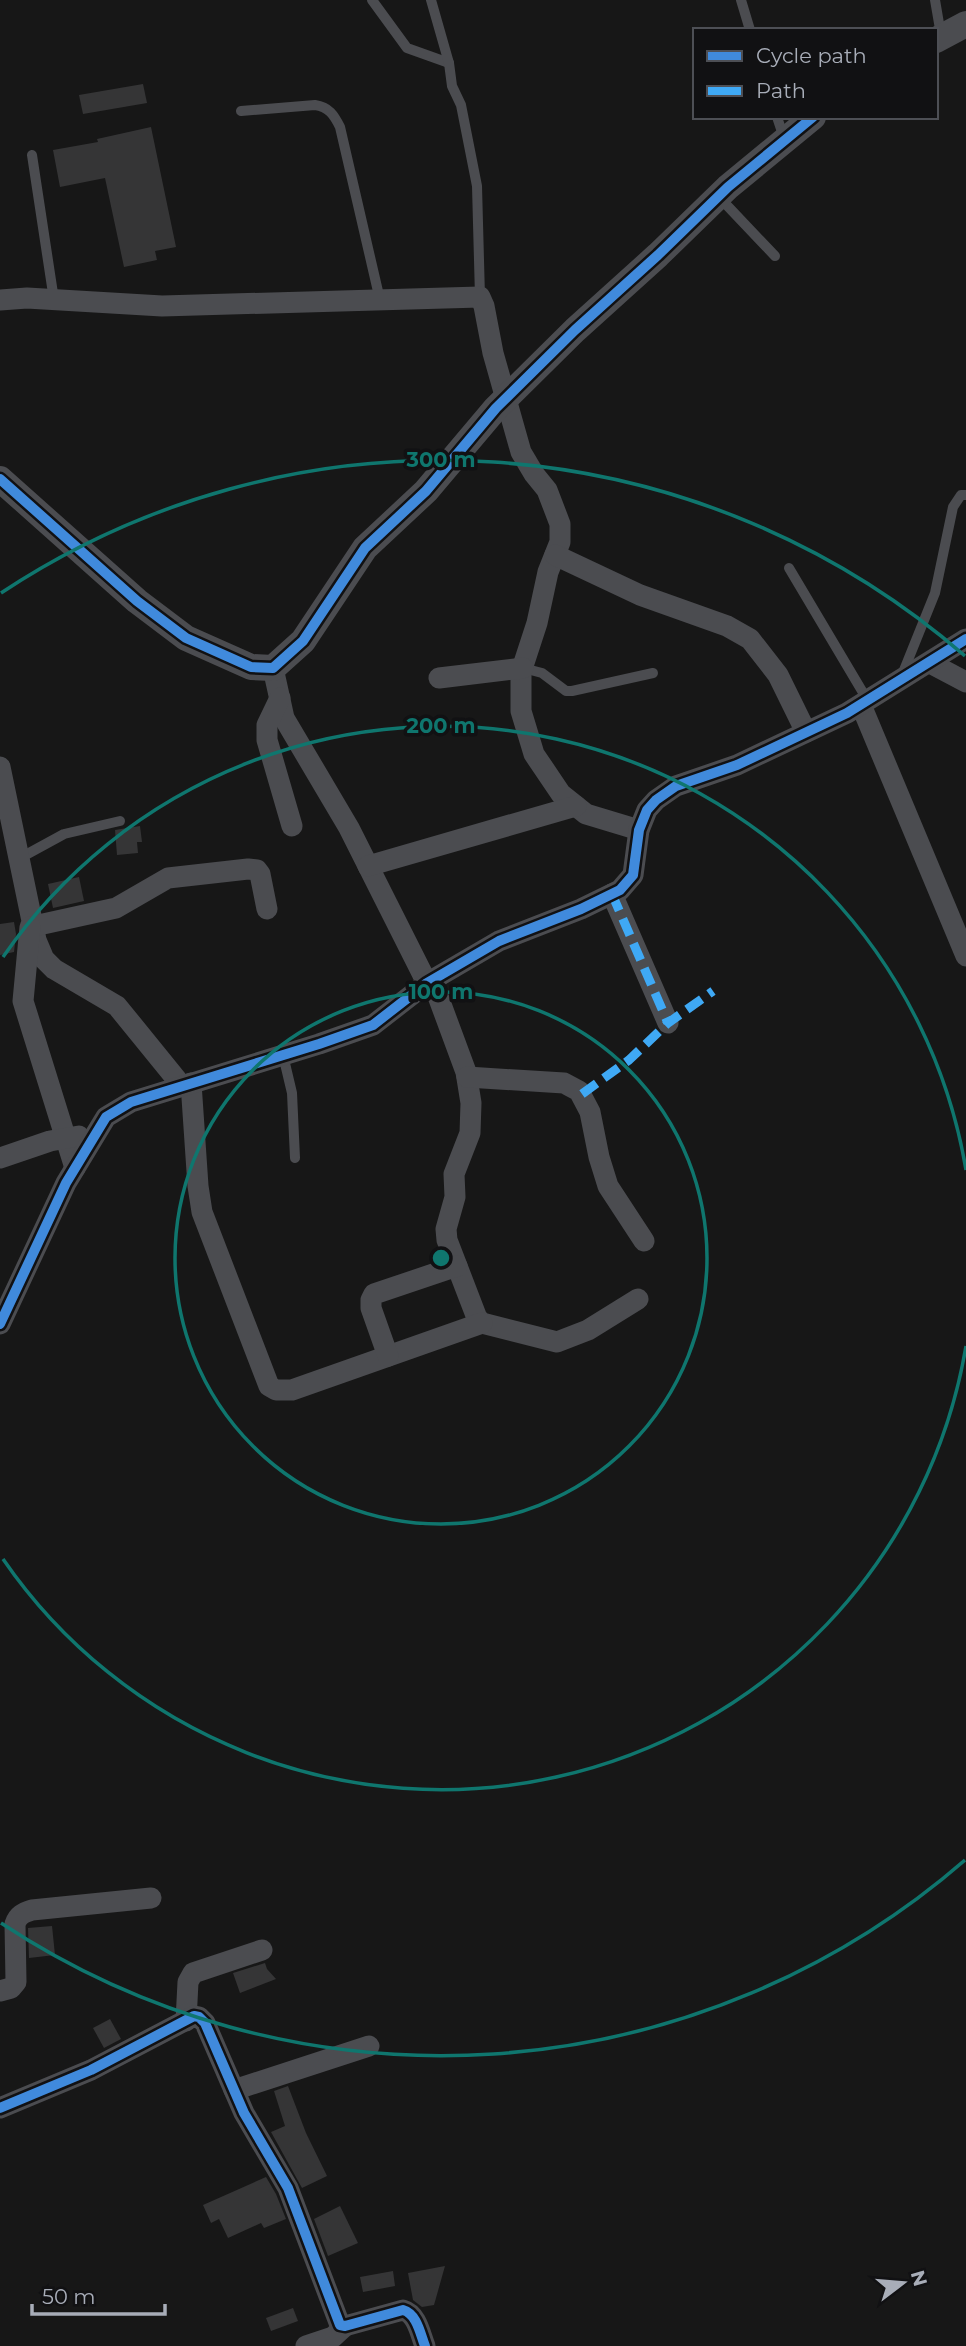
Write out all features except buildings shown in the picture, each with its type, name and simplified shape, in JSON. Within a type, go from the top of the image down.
[{"type":"street","points":[[939,39],[966,24]]},
{"type":"street","points":[[0,479],[136,601],[186,638],[251,667],[273,668],[303,641],[365,548],[426,491],[507,397],[575,330],[659,255],[781,129],[808,119]]},
{"type":"street","points":[[0,300],[27,298],[162,306],[480,297],[521,452],[547,490],[560,524],[560,542],[523,668],[521,711],[534,754],[561,794],[586,814],[639,830]]},
{"type":"street","points":[[555,555],[640,594],[727,626],[750,639],[778,675],[806,733]]},
{"type":"street","points":[[0,1324],[75,1168],[106,1117],[131,1102],[373,1025],[429,981],[499,941],[581,909],[620,890],[633,875],[639,830],[647,810],[656,800],[676,786],[737,765],[864,703],[966,639]]},
{"type":"street","points":[[930,663],[966,682]]},
{"type":"street","points":[[273,668],[284,718],[349,828],[429,981],[467,1077],[471,1103],[470,1133],[454,1174],[455,1197],[446,1229],[447,1240],[477,1318],[482,1323],[557,1342],[588,1330],[638,1299]]},
{"type":"street","points":[[439,678],[523,668]]},
{"type":"street","points":[[280,698],[267,725],[267,740],[292,826]]},
{"type":"street","points":[[864,703],[966,956]]},
{"type":"street","points":[[0,767],[32,919],[44,959],[54,969],[117,1006],[186,1084],[202,1212],[269,1386],[276,1391],[292,1390],[482,1323]]},
{"type":"street","points":[[368,866],[576,806]]},
{"type":"street","points":[[32,919],[116,908],[167,878],[248,869],[257,870],[260,874],[267,909]]},
{"type":"street","points":[[612,894],[668,1023]]},
{"type":"street","points":[[32,919],[23,1001],[75,1168]]},
{"type":"street","points":[[467,1077],[564,1083],[579,1091],[590,1111],[599,1157],[612,1196],[644,1241]]},
{"type":"street","points":[[0,1158],[50,1141],[96,1133]]},
{"type":"street","points":[[388,1356],[371,1308],[374,1294],[457,1266]]},
{"type":"street","points":[[0,1991],[11,1988],[16,1982],[15,1924],[23,1913],[151,1898]]},
{"type":"street","points":[[186,2021],[188,1982],[193,1973],[262,1950]]},
{"type":"street","points":[[0,2108],[91,2070],[194,2016],[199,2017],[205,2023],[233,2090],[288,2189],[334,2315],[340,2325],[345,2326]]},
{"type":"street","points":[[233,2090],[369,2046]]},
{"type":"street","points":[[306,2346],[333,2337],[345,2326],[403,2310],[412,2315],[425,2346]]},
{"type":"lane","points":[[372,0],[407,48],[449,63]]},
{"type":"lane","points":[[431,0],[449,63],[452,86],[461,105],[477,186],[480,297]]},
{"type":"lane","points":[[741,0],[749,28]]},
{"type":"lane","points":[[935,0],[938,28]]},
{"type":"lane","points":[[241,111],[315,105],[325,107],[334,115],[340,127],[380,300]]},
{"type":"lane","points":[[32,155],[54,300]]},
{"type":"lane","points":[[719,196],[775,256]]},
{"type":"lane","points":[[901,681],[935,593],[953,507],[961,495],[966,495]]},
{"type":"lane","points":[[789,568],[864,703]]},
{"type":"lane","points":[[523,668],[542,673],[566,691],[653,673]]},
{"type":"lane","points":[[20,858],[64,834],[120,821]]},
{"type":"lane","points":[[283,1055],[292,1093],[295,1158]]},
{"type":"marked path","points":[[612,894],[668,1023]]},
{"type":"marked path","points":[[582,1094],[629,1060],[668,1023],[713,991]]},
{"type":"cycle path","points":[[0,479],[137,601],[186,638],[251,667],[273,668],[303,641],[365,548],[426,491],[496,408],[728,187],[811,119]]},
{"type":"cycle path","points":[[0,1324],[66,1183],[106,1117],[131,1102],[373,1025],[427,983],[499,941],[581,909],[620,890],[633,875],[639,830],[647,810],[656,800],[676,786],[737,765],[847,713],[966,639]]},
{"type":"cycle path","points":[[0,2108],[91,2070],[194,2016],[199,2017],[205,2023],[244,2113],[288,2188],[340,2325],[345,2326],[403,2310],[412,2315],[425,2346]]}]
